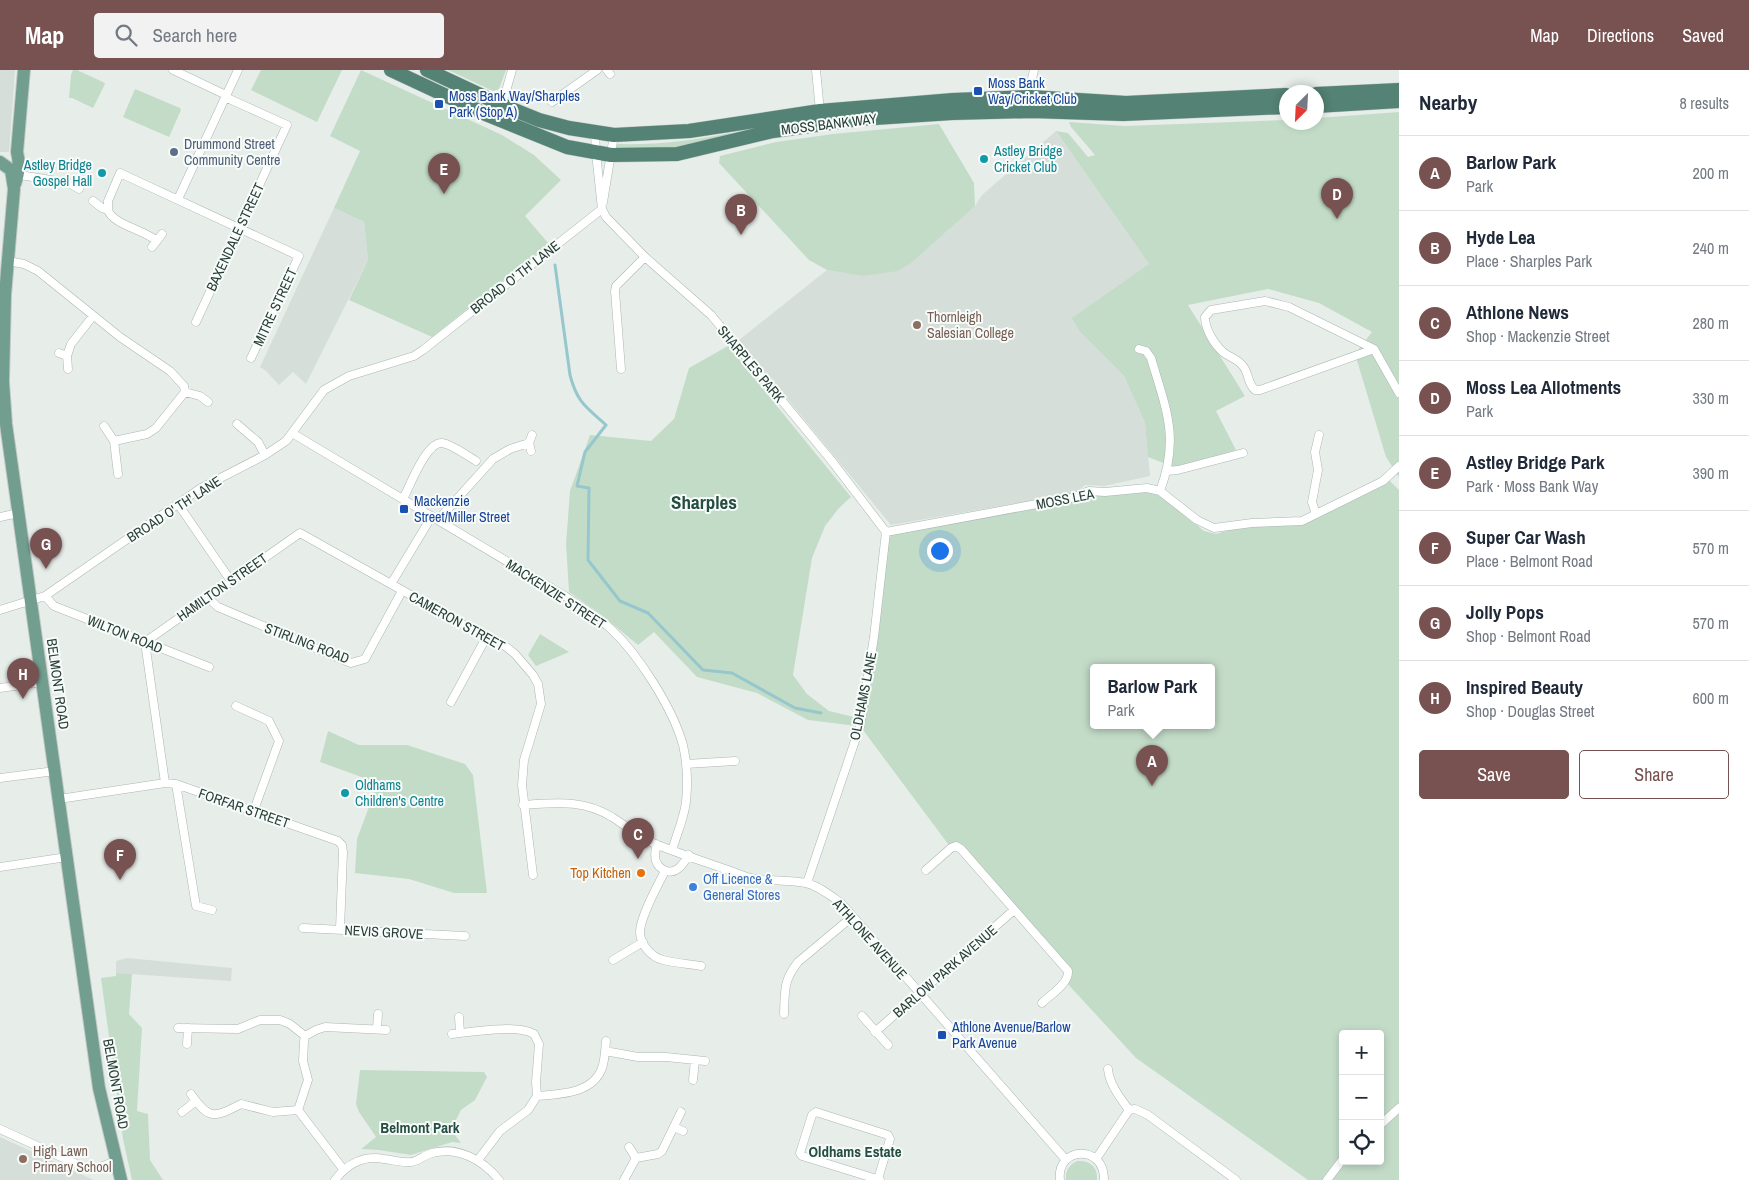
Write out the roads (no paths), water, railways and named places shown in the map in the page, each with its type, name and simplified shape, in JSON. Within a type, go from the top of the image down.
[{"type":"highway","name":"MOSS BANK WAY","points":[[391,70],[491,117],[566,147],[596,154],[611,155],[677,154],[773,131],[860,119],[1031,104],[1126,103],[1279,95]]},
{"type":"highway","name":"MOSS BANK WAY","points":[[427,70],[538,120],[595,133],[614,134],[689,131],[820,111],[953,100],[1031,104],[1123,114],[1279,107]]},
{"type":"highway","points":[[1324,94],[1399,90]]},
{"type":"highway","points":[[1324,106],[1399,101]]},
{"type":"main road","name":"BELMONT ROAD","points":[[24,70],[17,152],[20,161],[15,174],[8,261],[3,294],[2,353],[6,424],[99,1088],[121,1180]]},
{"type":"main road","points":[[1,162],[11,160],[17,152]]},
{"type":"main road","points":[[1,162],[15,174]]},
{"type":"street","points":[[173,70],[226,96]]},
{"type":"street","points":[[178,199],[238,70]]},
{"type":"street","points":[[502,105],[512,70]]},
{"type":"street","points":[[552,102],[596,70]]},
{"type":"street","points":[[816,70],[820,111]]},
{"type":"street","points":[[1031,104],[1031,83],[1034,70]]},
{"type":"street","name":"BAXENDALE STREET","points":[[196,322],[287,125],[226,96]]},
{"type":"street","points":[[595,133],[602,209]]},
{"type":"street","points":[[602,209],[614,134]]},
{"type":"street","points":[[157,241],[147,233],[114,219],[110,215],[108,201],[120,172],[239,228]]},
{"type":"street","points":[[15,174],[69,182],[79,189]]},
{"type":"street","points":[[93,201],[108,210]]},
{"type":"street","name":"SHARPLES PARK","points":[[602,209],[606,217],[645,258],[711,315],[825,453],[886,532]]},
{"type":"street","name":"BROAD O' TH' LANE","points":[[0,610],[45,596],[209,483],[265,456],[280,446],[292,433],[324,390],[344,378],[414,356],[602,209]]},
{"type":"street","name":"MITRE STREET","points":[[239,228],[299,256],[251,358]]},
{"type":"street","points":[[621,369],[616,286],[645,258]]},
{"type":"street","points":[[8,261],[24,264],[38,270],[93,316],[170,371],[184,386],[185,392],[156,428],[135,438],[114,441]]},
{"type":"street","points":[[1374,349],[1260,390],[1255,390],[1249,384],[1247,374],[1241,364],[1223,352],[1213,340],[1204,317],[1211,310],[1265,301],[1289,307],[1374,349],[1399,393]]},
{"type":"street","points":[[68,368],[63,354],[93,316]]},
{"type":"street","points":[[1139,349],[1146,351],[1151,358],[1170,424],[1167,471],[1160,491],[1198,520],[1214,528],[1252,523],[1302,521],[1384,481],[1399,466]]},
{"type":"street","points":[[185,392],[200,396],[208,402]]},
{"type":"street","points":[[237,424],[258,442],[265,456]]},
{"type":"street","points":[[104,426],[114,441],[118,474]]},
{"type":"street","name":"MACKENZIE STREET","points":[[292,433],[565,596],[612,630],[646,672],[678,729],[686,764],[686,804],[672,850]]},
{"type":"street","points":[[391,584],[435,518],[493,459],[510,449],[530,447],[532,435]]},
{"type":"street","points":[[1316,514],[1312,502],[1318,470],[1315,452],[1320,435]]},
{"type":"street","points":[[403,499],[425,456],[430,448],[436,444],[446,444],[476,461]]},
{"type":"street","points":[[1167,471],[1178,470],[1243,453]]},
{"type":"street","name":"MOSS LEA","points":[[886,532],[1075,497],[1089,491],[1105,492],[1147,488],[1160,491]]},
{"type":"street","points":[[178,504],[231,581]]},
{"type":"street","points":[[0,517],[18,513]]},
{"type":"street","name":"OLDHAMS LANE","points":[[807,883],[860,726],[874,637],[886,532]]},
{"type":"street","name":"HAMILTON STREET","points":[[145,642],[300,533]]},
{"type":"street","name":"CAMERON STREET","points":[[300,533],[402,591],[506,646],[525,664],[538,684],[541,704],[524,760],[522,785],[533,875]]},
{"type":"street","name":"STIRLING ROAD","points":[[208,598],[218,607],[351,663],[365,659],[402,591]]},
{"type":"street","name":"WILTON ROAD","points":[[45,596],[54,606],[209,667]]},
{"type":"street","points":[[451,702],[487,636]]},
{"type":"street","points":[[145,642],[165,783]]},
{"type":"street","points":[[0,688],[42,682]]},
{"type":"street","points":[[236,706],[269,721],[279,742],[254,810]]},
{"type":"street","points":[[686,764],[735,761]]},
{"type":"street","points":[[0,778],[55,771]]},
{"type":"street","name":"FORFAR STREET","points":[[59,799],[165,783],[176,784],[338,841],[342,845],[343,852],[340,930]]},
{"type":"street","points":[[176,784],[196,906],[212,910]]},
{"type":"street","name":"ATHLONE AVENUE","points":[[523,805],[563,802],[584,805],[600,810],[614,818],[636,835],[672,850],[757,880],[807,883],[830,895],[841,903],[1066,1160]]},
{"type":"street","points":[[656,844],[655,860],[665,871],[670,872],[680,868],[689,855]]},
{"type":"street","points":[[926,870],[951,848],[956,846],[961,849],[1068,971],[1069,976],[1066,981],[1042,1002]]},
{"type":"street","points":[[0,867],[67,857]]},
{"type":"street","points":[[665,871],[643,918],[640,932],[643,942],[652,955],[662,960],[701,966]]},
{"type":"street","name":"BARLOW PARK AVENUE","points":[[875,1032],[1014,910]]},
{"type":"street","points":[[784,1014],[787,977],[798,962],[852,917]]},
{"type":"street","name":"NEVIS GROVE","points":[[303,928],[465,936]]},
{"type":"street","points":[[613,960],[643,942]]},
{"type":"street","points":[[377,1030],[378,1014]]},
{"type":"street","points":[[862,1016],[888,1045]]},
{"type":"street","points":[[459,1018],[460,1033]]},
{"type":"street","points":[[178,1028],[238,1029],[260,1020],[280,1020],[290,1024],[305,1036]]},
{"type":"street","points":[[187,1044],[188,1028]]},
{"type":"street","points":[[305,1036],[325,1028],[386,1030]]},
{"type":"street","points":[[452,1034],[510,1029],[522,1030],[534,1034],[538,1038],[537,1096],[528,1110],[500,1131],[478,1160]]},
{"type":"street","points":[[298,1110],[308,1080],[303,1061],[305,1036]]},
{"type":"street","points":[[537,1096],[568,1093],[584,1088],[591,1083],[602,1068],[606,1041]]},
{"type":"street","points":[[605,1051],[638,1057],[666,1057],[705,1061]]},
{"type":"street","points":[[693,1080],[695,1060]]},
{"type":"street","points":[[1108,1069],[1108,1074],[1119,1096],[1129,1110]]},
{"type":"street","points":[[182,1112],[193,1098],[200,1107],[213,1114],[221,1114],[241,1104],[273,1112],[298,1110]]},
{"type":"street","points":[[1384,1121],[1399,1108]]},
{"type":"street","points":[[1096,1159],[1129,1110],[1135,1109],[1148,1115],[1236,1180]]},
{"type":"street","points":[[298,1110],[343,1169]]},
{"type":"street","points":[[636,1158],[658,1154],[662,1151],[681,1112]]},
{"type":"street","points":[[816,1112],[888,1135],[890,1139],[879,1180],[802,1156],[800,1153],[812,1115],[816,1112]]},
{"type":"street","points":[[674,1127],[683,1131]]},
{"type":"street","points":[[0,1129],[83,1167],[95,1169],[116,1162]]},
{"type":"street","points":[[629,1148],[636,1158]]},
{"type":"street","points":[[335,1180],[343,1169],[356,1162],[370,1158],[410,1162],[432,1153],[444,1152],[462,1154],[478,1160],[499,1180]]},
{"type":"street","points":[[1060,1180],[1061,1167],[1066,1160],[1080,1154],[1088,1154],[1102,1165],[1104,1180]]},
{"type":"street","points":[[624,1180],[636,1158]]},
{"type":"street","points":[[1327,1180],[1339,1164]]},
{"type":"waterway","points":[[555,265],[570,375],[579,398],[606,425],[585,452],[577,486],[589,488],[588,560],[620,601],[648,613],[703,670],[732,673],[795,708],[821,713]]},
{"type":"place","name":"Moss Bank Way/Cricket Club","points":[[978,91]]},
{"type":"place","name":"Moss Bank Way/Sharples Park (Stop A)","points":[[439,104]]},
{"type":"place","name":"Drummond Street Community Centre","points":[[174,152]]},
{"type":"place","name":"Astley Bridge Cricket Club","points":[[984,159]]},
{"type":"place","name":"Astley Bridge Gospel Hall","points":[[102,173]]},
{"type":"place","name":"Astley Bridge Park","points":[[444,194]]},
{"type":"place","name":"Moss Lea Allotments","points":[[1337,219]]},
{"type":"place","name":"Hyde Lea","points":[[741,235]]},
{"type":"place","name":"Thornleigh Salesian College","points":[[917,325]]},
{"type":"place","name":"Mackenzie Street/Miller Street","points":[[404,509]]},
{"type":"place","name":"Jolly Pops","points":[[46,569]]},
{"type":"place","name":"Inspired Beauty","points":[[23,699]]},
{"type":"place","name":"Barlow Park","points":[[1152,786]]},
{"type":"place","name":"Oldhams Children's Centre","points":[[345,793]]},
{"type":"place","name":"Athlone News","points":[[638,859]]},
{"type":"place","name":"Top Kitchen","points":[[641,873]]},
{"type":"place","name":"Super Car Wash","points":[[120,880]]},
{"type":"place","name":"Off Licence & General Stores","points":[[693,887]]},
{"type":"place","name":"Athlone Avenue/Barlow Park Avenue","points":[[942,1035]]},
{"type":"place","name":"High Lawn Primary School","points":[[23,1159]]},
{"type":"district","name":"Sharples","points":[[704,502]]},
{"type":"district","name":"Belmont Park","points":[[420,1127]]},
{"type":"district","name":"Oldhams Estate","points":[[855,1151]]}]
